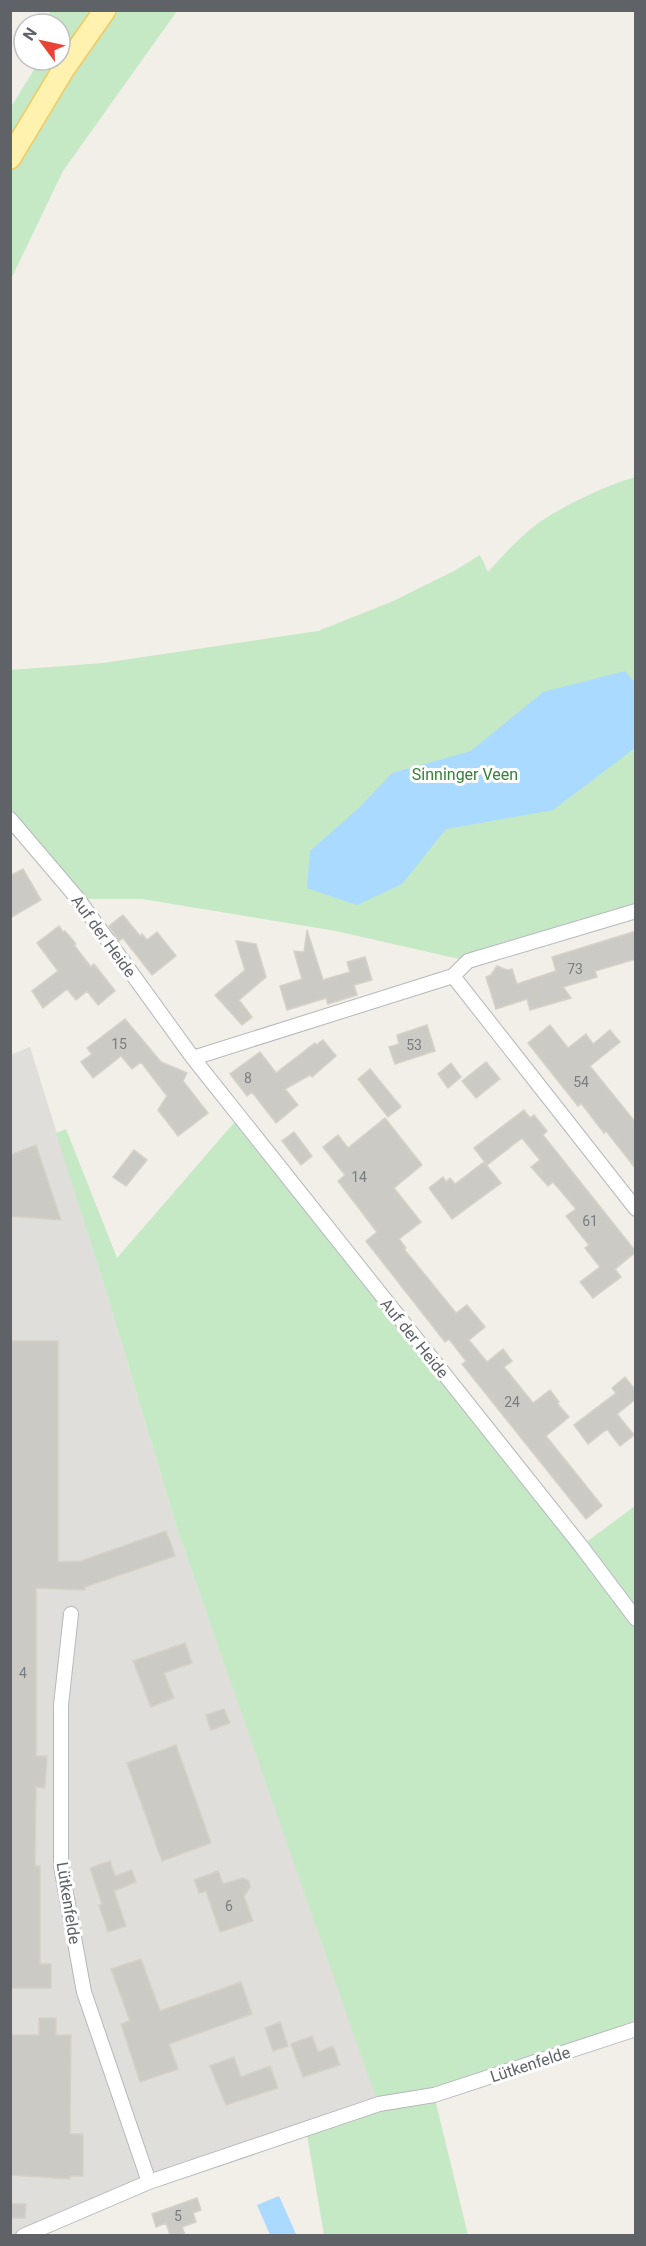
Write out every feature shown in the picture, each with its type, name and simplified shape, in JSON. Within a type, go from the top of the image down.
[{"type":"main road","points":[[10,158],[63,70],[105,10]]},
{"type":"street","name":"Auf der Heide","points":[[10,819],[78,899],[193,1058],[581,1546],[636,1619]]},
{"type":"street","points":[[193,1058],[453,976],[468,961],[636,911]]},
{"type":"street","points":[[453,976],[636,1209]]},
{"type":"street","name":"Lütkenfelde","points":[[71,1614],[61,1705],[61,1866],[84,1992],[149,2182]]},
{"type":"street","name":"Lütkenfelde","points":[[23,2235],[149,2182],[379,2104],[434,2095],[636,2029]]},
{"type":"shaded area","points":[[30,1047],[177,1528],[379,2104],[23,2235],[11,2236],[10,1055]]},
{"type":"green space","points":[[177,11],[63,171],[11,279],[11,107],[33,72],[72,72],[72,12],[50,12]]},
{"type":"green space","name":"Sinninger Veen","points":[[635,477],[635,911],[468,961],[336,931],[142,899],[78,899],[11,819],[10,670],[103,663],[318,631],[391,602],[454,571],[480,555],[488,572],[519,539],[547,517],[592,493]]},
{"type":"green space","points":[[239,1117],[581,1546],[635,1506],[635,2029],[434,2095],[468,2235],[324,2235],[306,2129],[378,2104],[177,1528],[56,1133],[66,1129],[117,1258]]},
{"type":"water","points":[[625,671],[635,683],[635,748],[553,810],[446,829],[402,884],[357,905],[307,888],[310,851],[360,807],[392,773],[471,751],[543,692]]},
{"type":"water","points":[[279,2196],[296,2234],[270,2235],[257,2205]]},
{"type":"building","points":[[23,869],[41,900],[10,918],[10,876]]},
{"type":"building","points":[[123,915],[140,936],[142,934],[147,940],[157,932],[176,956],[152,975],[123,938],[119,941],[109,926]]},
{"type":"building","points":[[59,926],[76,944],[74,945],[91,967],[94,964],[115,991],[98,1005],[87,991],[76,1000],[67,989],[43,1008],[32,991],[58,971],[37,943]]},
{"type":"building","points":[[307,930],[323,980],[350,972],[347,962],[365,957],[372,980],[354,985],[357,995],[328,1004],[326,998],[287,1010],[280,986],[302,979],[294,951],[304,952]]},
{"type":"building","points":[[636,931],[636,959],[595,971],[597,977],[563,987],[571,998],[530,1010],[527,999],[496,1009],[486,977],[491,975],[497,966],[507,970],[512,969],[517,984],[556,971],[552,957]]},
{"type":"building","points":[[236,941],[256,944],[266,977],[239,1000],[252,1017],[242,1025],[215,995],[245,970]]},
{"type":"building","points":[[125,1019],[161,1062],[187,1073],[183,1081],[208,1113],[178,1136],[158,1110],[167,1096],[141,1062],[132,1069],[121,1056],[93,1078],[81,1062],[92,1054],[87,1048]]},
{"type":"building","points":[[427,1025],[435,1051],[395,1064],[389,1047],[399,1044],[397,1035]]},
{"type":"building","points":[[550,1025],[568,1048],[586,1034],[593,1044],[610,1030],[620,1042],[590,1066],[636,1123],[636,1169],[581,1103],[578,1106],[528,1043]]},
{"type":"building","points":[[323,1040],[336,1056],[312,1077],[310,1075],[285,1089],[298,1105],[276,1123],[252,1092],[247,1096],[230,1074],[260,1052],[276,1073],[315,1043],[316,1045]]},
{"type":"building","points":[[486,1062],[500,1079],[476,1098],[462,1081]]},
{"type":"building","points":[[451,1063],[461,1077],[448,1088],[438,1074]]},
{"type":"building","points":[[370,1069],[401,1107],[388,1117],[358,1079]]},
{"type":"building","points":[[524,1110],[530,1118],[534,1115],[547,1131],[543,1135],[636,1252],[615,1269],[621,1277],[593,1298],[580,1282],[600,1267],[585,1248],[589,1245],[566,1216],[576,1209],[553,1182],[548,1186],[531,1167],[540,1160],[522,1138],[487,1165],[474,1148]]},
{"type":"building","points":[[385,1118],[422,1165],[394,1188],[421,1222],[399,1239],[406,1248],[404,1249],[456,1313],[467,1305],[485,1327],[469,1340],[487,1362],[503,1349],[512,1361],[504,1367],[533,1403],[550,1390],[559,1402],[557,1403],[569,1417],[546,1436],[602,1506],[586,1519],[462,1364],[466,1361],[449,1339],[445,1342],[366,1241],[377,1232],[338,1181],[345,1175],[323,1147],[338,1135],[348,1148]]},
{"type":"building","points":[[294,1132],[312,1156],[301,1165],[282,1141]]},
{"type":"building","points":[[36,1145],[61,1220],[10,1216],[10,1155]]},
{"type":"building","points":[[134,1150],[147,1160],[126,1186],[113,1177]]},
{"type":"building","points":[[484,1162],[501,1183],[452,1219],[429,1188],[443,1177],[446,1182],[450,1178],[455,1184]]},
{"type":"building","points":[[10,1341],[58,1341],[58,1562],[81,1561],[166,1531],[175,1556],[85,1587],[85,1590],[36,1588],[36,1756],[47,1756],[45,1788],[36,1787],[35,1866],[40,1866],[40,1964],[51,1964],[51,1988],[10,1988]]},
{"type":"building","points":[[625,1377],[636,1391],[636,1399],[617,1414],[634,1435],[620,1446],[607,1429],[588,1444],[574,1425],[616,1393],[612,1388]]},
{"type":"building","points":[[185,1643],[192,1663],[164,1673],[174,1698],[151,1707],[133,1661]]},
{"type":"building","points":[[224,1709],[230,1723],[211,1730],[206,1715]]},
{"type":"building","points":[[176,1745],[211,1843],[162,1861],[127,1763]]},
{"type":"building","points":[[110,1861],[115,1876],[132,1870],[136,1882],[114,1891],[126,1926],[108,1932],[99,1905],[102,1904],[90,1868]]},
{"type":"building","points":[[218,1871],[223,1884],[243,1878],[249,1881],[250,1887],[244,1896],[253,1921],[220,1932],[206,1891],[199,1893],[194,1880]]},
{"type":"building","points":[[141,1959],[160,2011],[241,1982],[252,2014],[169,2044],[178,2069],[140,2082],[121,2024],[130,2021],[111,1969]]},
{"type":"building","points":[[39,2018],[56,2018],[56,2035],[71,2035],[70,2134],[83,2134],[83,2176],[70,2176],[70,2179],[10,2175],[10,2035],[39,2035]]},
{"type":"building","points":[[280,2022],[288,2046],[273,2051],[265,2028]]},
{"type":"building","points":[[312,2036],[318,2052],[333,2046],[340,2065],[303,2077],[291,2044]]},
{"type":"building","points":[[234,2057],[241,2077],[270,2066],[278,2088],[226,2105],[210,2066]]},
{"type":"building","points":[[197,2198],[201,2210],[193,2213],[196,2222],[182,2227],[185,2235],[170,2235],[166,2223],[156,2227],[152,2214]]},
{"type":"building","points":[[10,2204],[26,2204],[25,2218],[10,2218]]}]
